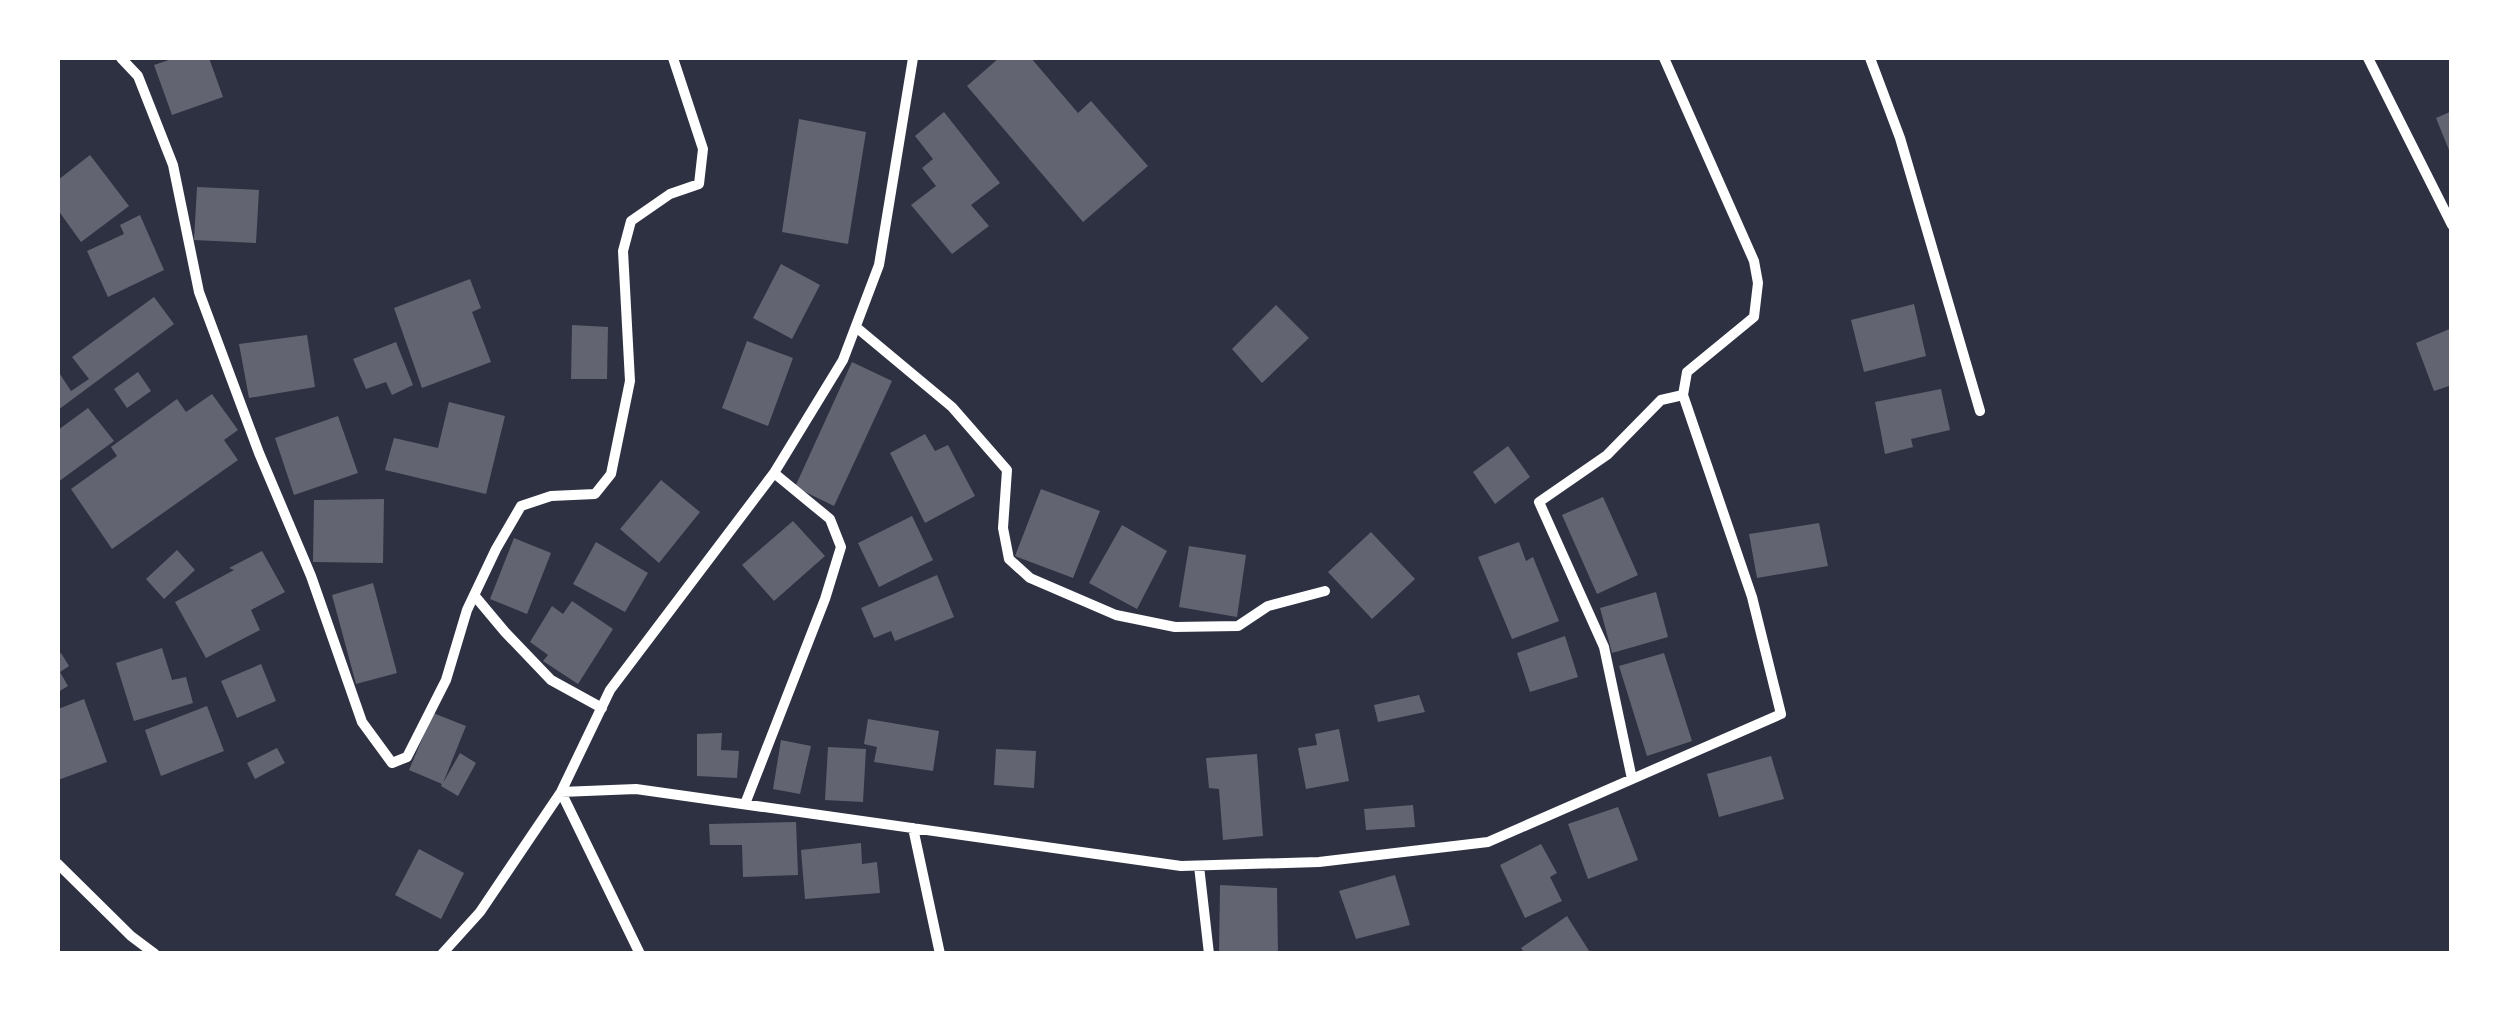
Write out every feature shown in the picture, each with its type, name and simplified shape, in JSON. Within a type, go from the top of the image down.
[{"type":"street","points":[[122,58],[138,76],[173,165],[199,292],[259,454],[310,576],[362,722],[392,764],[407,758],[446,680],[474,594],[522,506],[551,496],[594,494],[611,474],[630,381],[623,251],[631,221],[670,194],[699,184],[703,150],[673,58]]},
{"type":"street","points":[[442,954],[480,912],[561,792],[610,690],[774,473],[843,360],[879,264],[913,58]]},
{"type":"street","points":[[561,792],[636,788],[1181,866],[1319,862],[1488,842],[1782,714],[1752,597],[1683,395],[1687,372],[1754,317],[1758,283],[1744,233],[1664,58]]},
{"type":"street","points":[[1870,58],[1900,138],[1980,412]]},
{"type":"street","points":[[2368,58],[2452,225]]},
{"type":"street","points":[[856,327],[952,407],[1007,470],[1004,528],[1009,559],[1030,578],[1116,615],[1175,627],[1238,626],[1268,606],[1325,591]]},
{"type":"street","points":[[1632,780],[1604,646],[1539,502],[1607,455],[1660,400],[1683,395]]},
{"type":"street","points":[[744,804],[825,598],[841,547],[830,519],[774,473]]},
{"type":"street","points":[[474,594],[551,680],[602,708]]},
{"type":"street","points":[[561,792],[640,954]]},
{"type":"street","points":[[913,828],[940,954]]},
{"type":"street","points":[[1200,866],[1209,954]]},
{"type":"street","points":[[60,871],[155,954]]},
{"type":"building","points":[[175,58],[209,58],[223,97],[172,115],[154,65]]},
{"type":"building","points":[[999,58],[1031,58],[1078,113],[1091,101],[1148,166],[1083,222],[967,86]]},
{"type":"building","points":[[2452,111],[2452,155],[2451,155],[2436,118]]},
{"type":"building","points":[[944,112],[1000,183],[971,205],[989,226],[952,254],[911,205],[936,186],[922,168],[933,159],[915,136]]},
{"type":"building","points":[[799,119],[866,132],[848,244],[782,232]]},
{"type":"building","points":[[90,155],[129,206],[81,242],[58,210],[58,180]]},
{"type":"building","points":[[197,187],[259,190],[256,243],[194,240]]},
{"type":"building","points":[[140,215],[164,270],[108,297],[87,251],[124,234],[120,225]]},
{"type":"building","points":[[781,264],[820,285],[792,339],[753,318]]},
{"type":"building","points":[[470,279],[481,308],[472,312],[491,362],[422,388],[394,308]]},
{"type":"building","points":[[154,297],[174,324],[58,410],[58,371],[71,391],[89,379],[72,357]]},
{"type":"building","points":[[1914,304],[1926,356],[1864,372],[1851,320]]},
{"type":"building","points":[[1276,305],[1309,338],[1262,383],[1232,349]]},
{"type":"building","points":[[572,325],[608,327],[607,379],[571,379]]},
{"type":"building","points":[[2452,328],[2452,385],[2434,391],[2416,343]]},
{"type":"building","points":[[307,335],[315,387],[249,398],[239,344]]},
{"type":"building","points":[[747,341],[793,358],[768,426],[722,408]]},
{"type":"building","points":[[396,342],[413,385],[392,395],[386,382],[366,389],[353,359]]},
{"type":"building","points":[[852,362],[892,381],[834,506],[795,487]]},
{"type":"building","points":[[138,372],[151,391],[127,408],[114,389]]},
{"type":"building","points":[[1941,389],[1950,430],[1911,439],[1913,447],[1885,454],[1875,402]]},
{"type":"building","points":[[212,394],[238,430],[224,440],[238,460],[112,549],[71,489],[117,456],[111,447],[177,399],[186,412]]},
{"type":"building","points":[[449,402],[505,416],[486,494],[385,470],[394,438],[438,448]]},
{"type":"building","points":[[88,408],[114,441],[58,482],[58,430]]},
{"type":"building","points":[[338,416],[358,473],[294,495],[275,438]]},
{"type":"building","points":[[925,434],[935,451],[948,445],[975,496],[925,523],[890,453]]},
{"type":"building","points":[[1508,446],[1530,477],[1495,504],[1473,472]]},
{"type":"building","points":[[661,480],[700,512],[659,563],[620,529]]},
{"type":"building","points":[[1041,489],[1100,511],[1073,578],[1015,556]]},
{"type":"building","points":[[1603,497],[1638,575],[1597,594],[1562,515]]},
{"type":"building","points":[[384,499],[383,563],[313,562],[314,500]]},
{"type":"building","points":[[912,516],[933,560],[879,587],[858,543]]},
{"type":"building","points":[[793,521],[825,556],[774,601],[742,565]]},
{"type":"building","points":[[1819,523],[1828,566],[1757,578],[1749,534]]},
{"type":"building","points":[[1122,525],[1167,551],[1137,609],[1089,583]]},
{"type":"building","points":[[1371,532],[1415,579],[1372,619],[1328,572]]},
{"type":"building","points":[[514,538],[551,553],[527,614],[490,599]]},
{"type":"building","points":[[596,542],[648,573],[625,612],[573,584]]},
{"type":"building","points":[[1519,542],[1526,561],[1533,557],[1559,621],[1512,639],[1478,557]]},
{"type":"building","points":[[1189,546],[1246,555],[1237,617],[1179,607]]},
{"type":"building","points":[[177,550],[195,570],[164,599],[146,579]]},
{"type":"building","points":[[262,551],[285,592],[251,610],[260,630],[206,658],[175,602]]},
{"type":"building","points":[[937,575],[954,617],[895,641],[891,631],[874,638],[861,608]]},
{"type":"building","points":[[373,583],[397,673],[356,684],[332,595]]},
{"type":"building","points":[[1656,592],[1668,637],[1612,653],[1600,608]]},
{"type":"building","points":[[572,601],[613,629],[578,684],[543,661],[548,655],[530,642],[552,606],[563,614]]},
{"type":"building","points":[[1565,636],[1578,677],[1530,692],[1517,653]]},
{"type":"building","points":[[162,648],[172,680],[186,677],[193,703],[134,721],[116,663]]},
{"type":"building","points":[[61,653],[69,666],[60,672],[68,686],[58,692],[58,655]]},
{"type":"building","points":[[1664,653],[1692,741],[1647,756],[1619,666]]},
{"type":"building","points":[[261,664],[276,701],[237,718],[221,681]]},
{"type":"building","points":[[1419,695],[1425,712],[1378,722],[1374,705]]},
{"type":"building","points":[[84,699],[107,762],[58,780],[58,709]]},
{"type":"building","points":[[207,706],[224,751],[161,776],[145,730]]},
{"type":"building","points":[[433,713],[466,726],[443,783],[460,753],[476,763],[458,796],[442,784],[409,770]]},
{"type":"building","points":[[868,719],[939,731],[933,771],[874,762],[877,747],[864,744]]},
{"type":"building","points":[[1339,729],[1349,781],[1306,789],[1298,748],[1317,745],[1315,734]]},
{"type":"building","points":[[722,733],[721,750],[739,751],[737,778],[697,776],[697,734]]},
{"type":"building","points":[[781,740],[811,746],[800,794],[773,789]]},
{"type":"building","points":[[828,747],[866,749],[863,802],[825,800]]},
{"type":"building","points":[[277,748],[285,763],[255,779],[247,763]]},
{"type":"building","points":[[996,749],[1036,751],[1034,788],[994,785]]},
{"type":"building","points":[[1257,754],[1263,836],[1223,840],[1219,789],[1209,788],[1206,758]]},
{"type":"building","points":[[1771,756],[1784,799],[1719,817],[1707,774]]},
{"type":"building","points":[[1413,805],[1415,827],[1366,830],[1364,809]]},
{"type":"building","points":[[1618,807],[1638,860],[1588,879],[1568,824]]},
{"type":"building","points":[[796,822],[798,875],[743,877],[742,845],[710,845],[709,824]]},
{"type":"building","points":[[861,843],[862,864],[877,862],[880,893],[805,899],[801,850]]},
{"type":"building","points":[[1541,844],[1557,873],[1550,877],[1562,901],[1525,918],[1500,865]]},
{"type":"building","points":[[419,849],[464,873],[441,919],[395,895]]},
{"type":"building","points":[[1395,875],[1410,925],[1356,939],[1339,891]]},
{"type":"building","points":[[1220,885],[1277,888],[1278,954],[1219,954]]},
{"type":"building","points":[[1567,916],[1591,954],[1525,954],[1521,948]]}]
